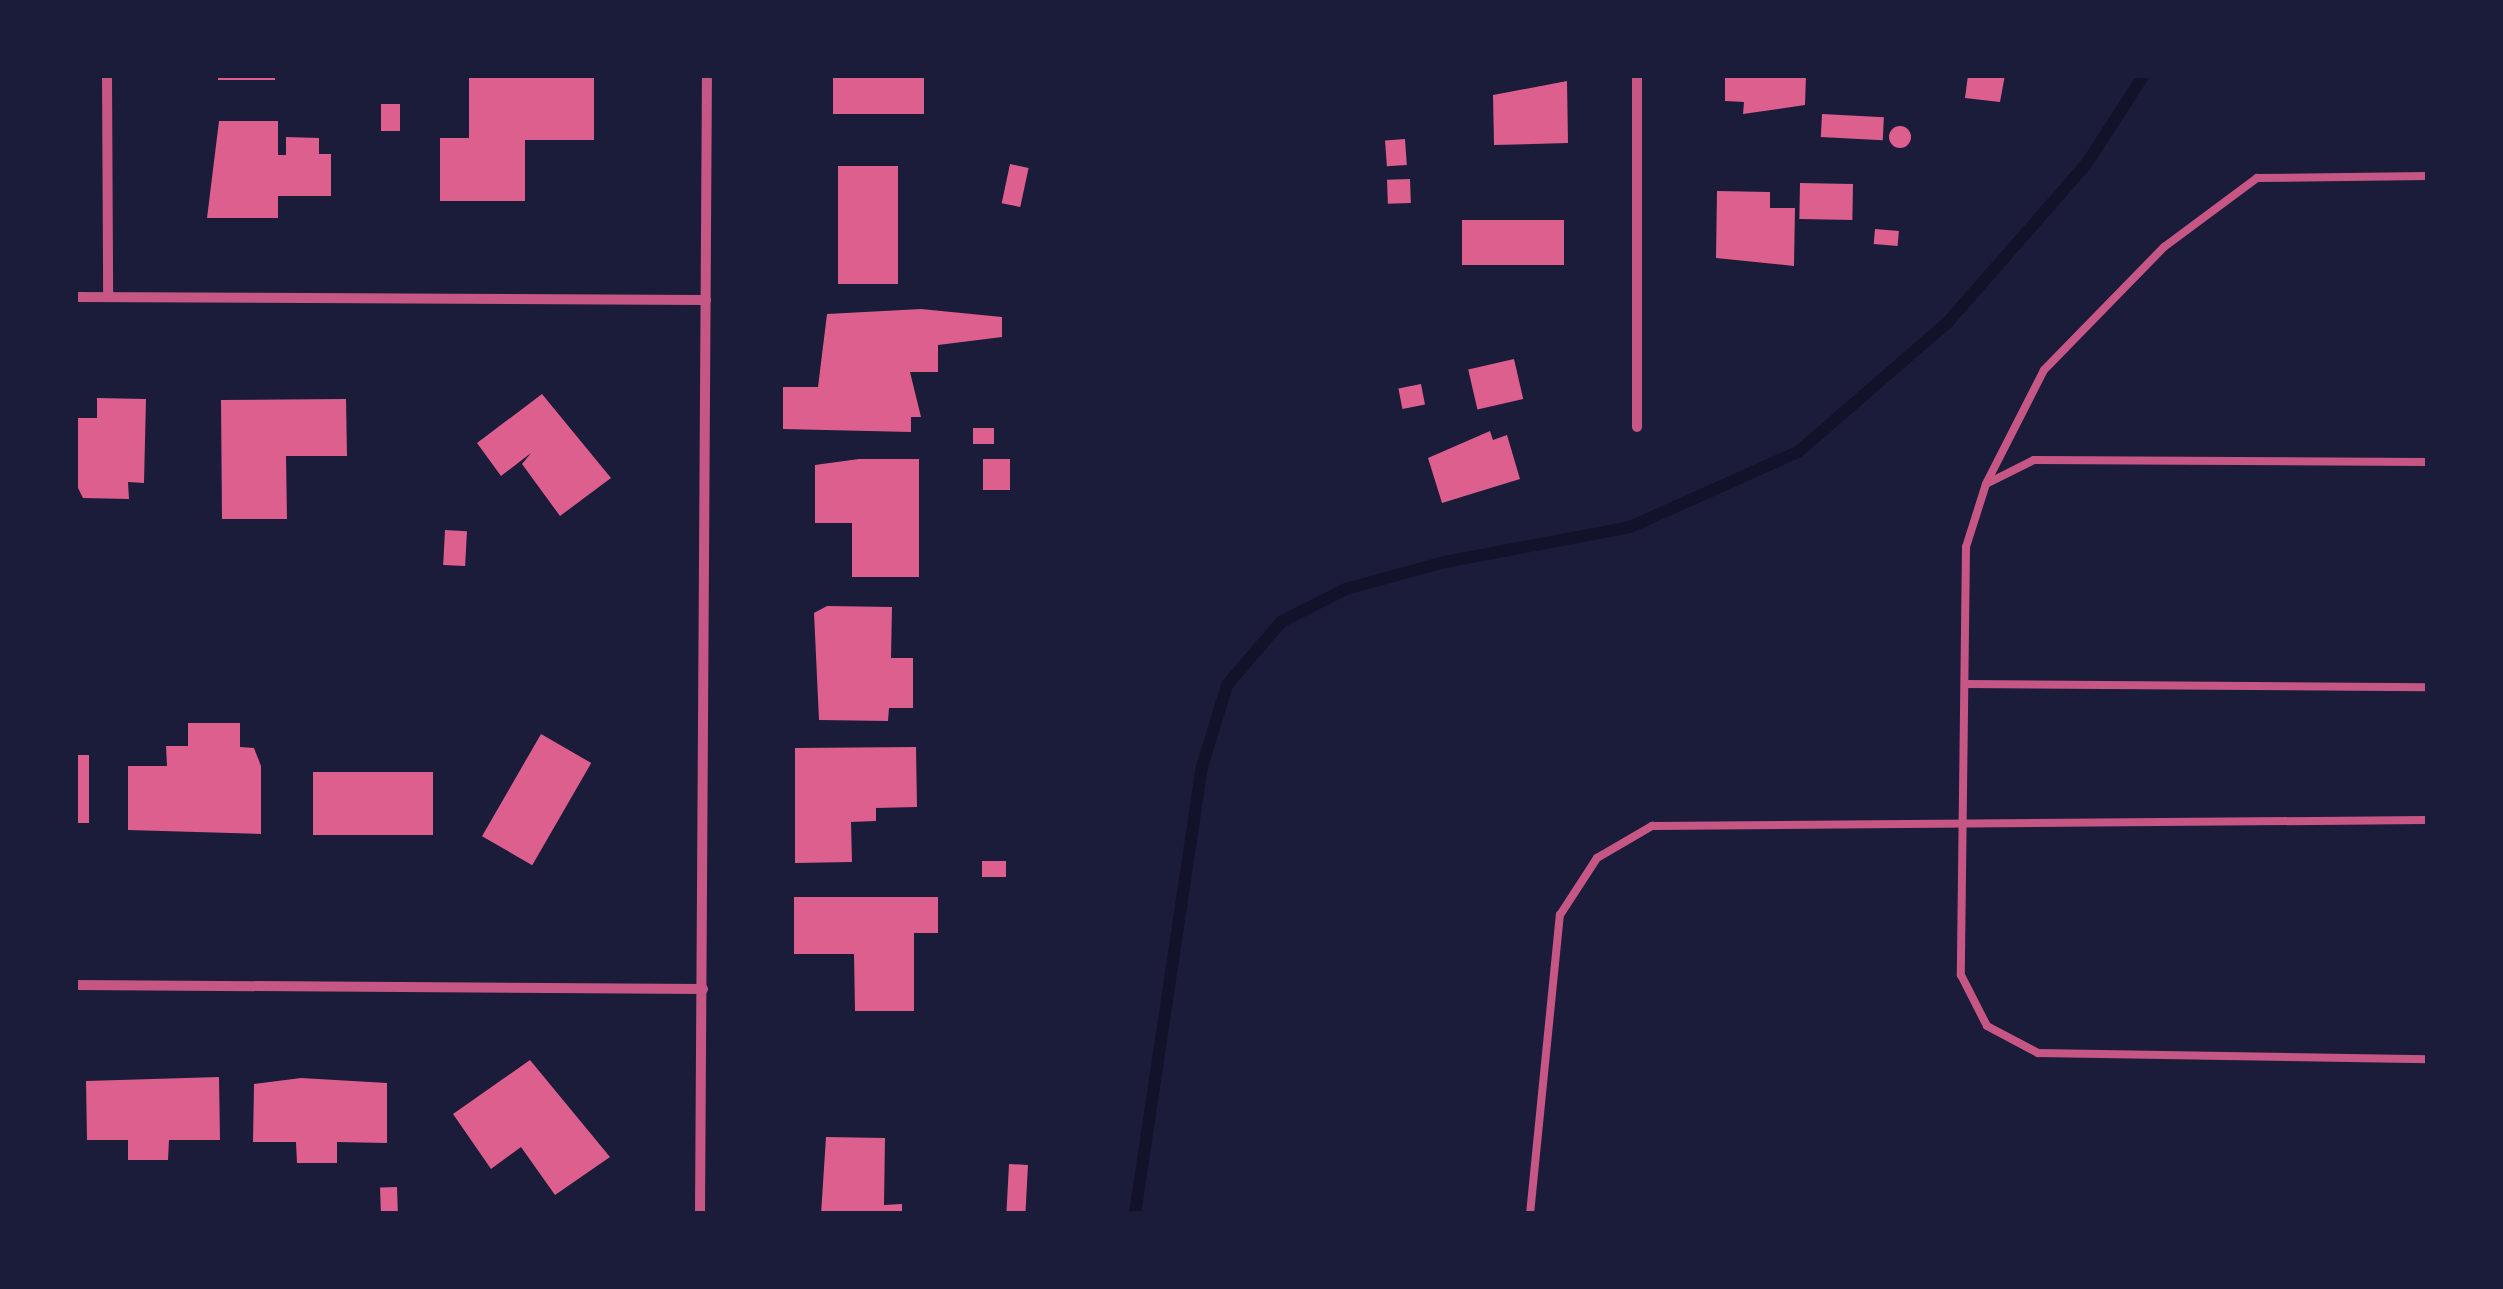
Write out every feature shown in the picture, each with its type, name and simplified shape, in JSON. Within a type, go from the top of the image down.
[{"type":"street","points":[[107,75],[108,297]]},
{"type":"street","points":[[700,1214],[707,75]]},
{"type":"street","points":[[1637,75],[1637,427]]},
{"type":"street","points":[[75,297],[706,300]]},
{"type":"street","points":[[75,985],[703,989]]},
{"type":"lane","points":[[2428,176],[2257,178],[2164,247],[2044,370],[1986,484],[1966,547],[1961,975],[1988,1026],[2038,1052],[2428,1058]]},
{"type":"lane","points":[[1986,484],[2034,460],[2428,462]]},
{"type":"lane","points":[[1965,684],[2428,687]]},
{"type":"lane","points":[[1530,1214],[1560,915],[1597,858],[1652,826],[1964,819],[2428,820]]},
{"type":"building","points":[[218,75],[275,75],[275,80],[218,80]]},
{"type":"building","points":[[469,75],[594,75],[594,140],[525,140],[525,201],[440,201],[440,138],[469,138]]},
{"type":"building","points":[[833,75],[924,75],[924,114],[833,114]]},
{"type":"building","points":[[1725,75],[1806,75],[1805,105],[1743,114],[1744,102],[1725,101]]},
{"type":"building","points":[[1968,75],[2005,75],[2000,102],[1965,98]]},
{"type":"building","points":[[1567,81],[1568,143],[1494,145],[1493,95]]},
{"type":"building","points":[[381,104],[400,104],[400,131],[381,131]]},
{"type":"building","points":[[1822,114],[1884,117],[1883,140],[1821,137]]},
{"type":"building","points":[[219,121],[278,121],[278,155],[286,155],[286,137],[319,138],[319,154],[331,154],[331,196],[278,196],[278,218],[207,218]]},
{"type":"building","points":[[1900,126],[1908,129],[1908,145],[1900,148],[1892,145],[1889,137],[1892,129]]},
{"type":"building","points":[[1405,139],[1407,165],[1387,166],[1385,140]]},
{"type":"building","points":[[1010,164],[1029,168],[1020,207],[1002,203]]},
{"type":"building","points":[[838,166],[898,166],[898,284],[838,284]]},
{"type":"building","points":[[1410,179],[1411,203],[1388,204],[1387,180]]},
{"type":"building","points":[[1800,183],[1853,184],[1852,220],[1799,219]]},
{"type":"building","points":[[1717,191],[1770,192],[1770,208],[1795,208],[1794,266],[1716,258]]},
{"type":"building","points":[[1462,220],[1564,220],[1564,265],[1462,265]]},
{"type":"building","points":[[1875,229],[1899,231],[1898,246],[1874,244]]},
{"type":"building","points":[[921,309],[1002,317],[1002,337],[938,345],[938,372],[910,372],[921,417],[911,417],[911,432],[783,429],[783,387],[818,387],[827,314]]},
{"type":"building","points":[[1514,359],[1523,399],[1477,410],[1468,370]]},
{"type":"building","points":[[1421,384],[1425,405],[1402,409],[1398,388]]},
{"type":"building","points":[[542,394],[611,478],[560,516],[522,464],[531,453],[501,476],[477,443]]},
{"type":"building","points":[[97,398],[146,399],[144,483],[128,482],[129,499],[83,498],[75,482],[75,418],[97,418]]},
{"type":"building","points":[[346,399],[347,456],[286,456],[287,519],[222,519],[221,400]]},
{"type":"building","points":[[973,428],[994,428],[994,444],[973,444]]},
{"type":"building","points":[[1490,431],[1493,440],[1507,435],[1520,479],[1442,503],[1428,458]]},
{"type":"building","points":[[859,459],[919,459],[919,577],[852,577],[852,523],[815,523],[815,465]]},
{"type":"building","points":[[983,459],[1010,459],[1010,490],[983,490]]},
{"type":"building","points":[[445,530],[467,531],[465,566],[443,565]]},
{"type":"building","points":[[827,606],[892,607],[891,658],[913,658],[913,708],[889,708],[888,721],[819,720],[814,613]]},
{"type":"building","points":[[188,723],[240,723],[240,747],[254,748],[261,766],[261,834],[128,830],[128,766],[167,766],[166,746],[188,746]]},
{"type":"building","points":[[541,734],[591,763],[532,865],[482,836]]},
{"type":"building","points":[[916,747],[917,807],[876,808],[876,821],[851,822],[852,862],[795,863],[795,748]]},
{"type":"building","points":[[75,755],[89,755],[89,823],[75,823]]},
{"type":"building","points":[[313,772],[433,772],[433,835],[313,835]]},
{"type":"building","points":[[982,861],[1006,861],[1006,877],[982,877]]},
{"type":"building","points":[[794,897],[938,897],[938,933],[914,933],[914,1011],[855,1011],[854,954],[794,954]]},
{"type":"building","points":[[530,1060],[610,1157],[555,1195],[521,1147],[491,1169],[453,1114]]},
{"type":"building","points":[[219,1077],[220,1140],[169,1140],[168,1160],[128,1160],[128,1140],[87,1140],[86,1081]]},
{"type":"building","points":[[301,1078],[387,1083],[387,1143],[337,1142],[337,1163],[297,1163],[296,1142],[253,1142],[254,1084]]},
{"type":"building","points":[[826,1137],[885,1138],[884,1205],[902,1204],[902,1214],[821,1214]]},
{"type":"building","points":[[1009,1164],[1028,1165],[1025,1214],[1006,1214]]},
{"type":"building","points":[[397,1187],[398,1212],[381,1213],[380,1188]]},
{"type":"waterway","points":[[1135,1214],[1202,767],[1227,685],[1281,622],[1346,589],[1445,562],[1630,527],[1798,452],[1948,322],[2087,163],[2144,75]]}]
